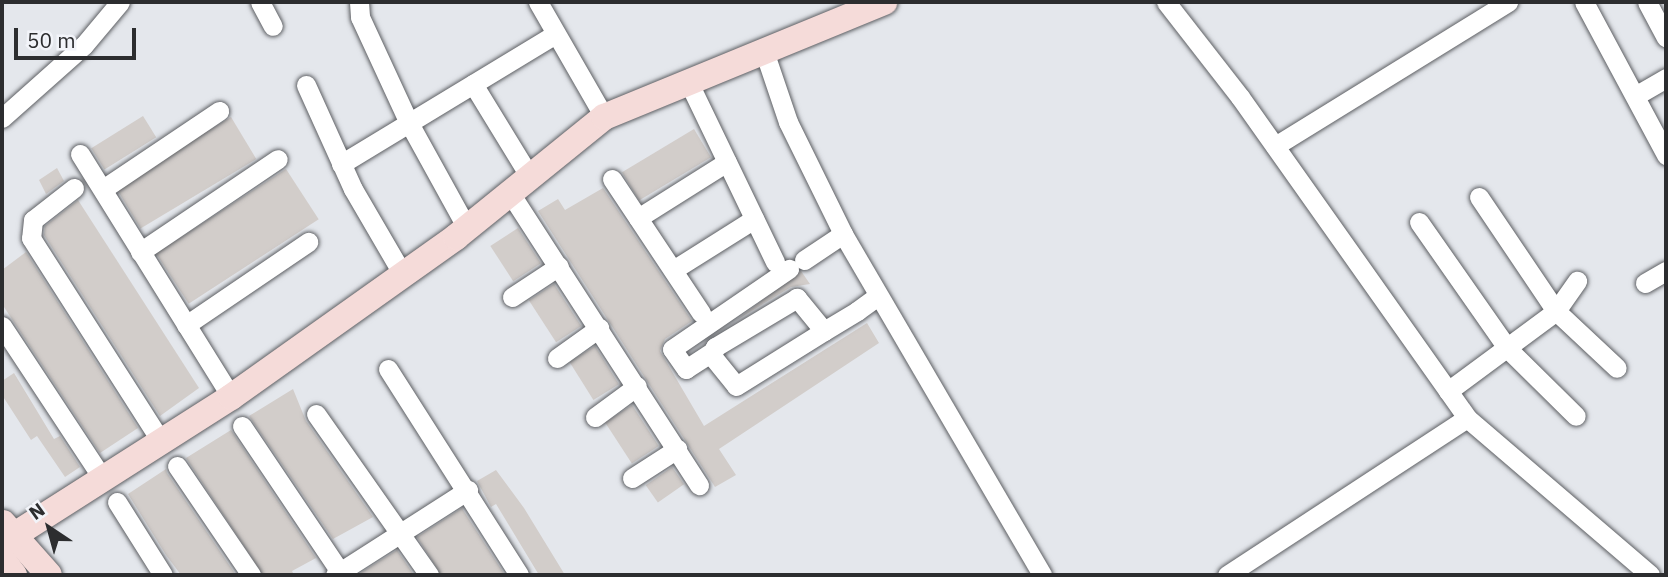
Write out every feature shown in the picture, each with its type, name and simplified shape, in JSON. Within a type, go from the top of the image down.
[{"type":"street","points":[[2,118],[84,45],[120,2]]},
{"type":"street","points":[[260,2],[273,26]]},
{"type":"street","points":[[359,2],[360,17],[409,123],[467,228]]},
{"type":"street","points":[[538,2],[604,117]]},
{"type":"street","points":[[49,575],[6,533],[103,479],[231,397],[467,228],[604,117],[763,48],[884,2]]},
{"type":"street","points":[[1166,2],[1275,146],[1467,418],[1650,575]]},
{"type":"street","points":[[1275,146],[1508,2]]},
{"type":"street","points":[[1584,2],[1634,96],[1659,124],[1666,156]]},
{"type":"street","points":[[1647,2],[1666,37]]},
{"type":"street","points":[[341,164],[556,34]]},
{"type":"street","points":[[763,48],[789,122],[843,234],[1042,575]]},
{"type":"street","points":[[1634,96],[1666,78]]},
{"type":"street","points":[[688,80],[754,219],[789,264]]},
{"type":"street","points":[[473,84],[559,266],[699,485]]},
{"type":"street","points":[[306,85],[341,164],[403,275]]},
{"type":"street","points":[[103,189],[219,111]]},
{"type":"street","points":[[80,154],[231,397]]},
{"type":"street","points":[[140,252],[278,159]]},
{"type":"street","points":[[638,218],[727,162]]},
{"type":"street","points":[[612,179],[701,313]]},
{"type":"street","points":[[74,188],[33,220],[31,238],[162,441]]},
{"type":"street","points":[[1479,197],[1556,311],[1617,368]]},
{"type":"street","points":[[673,270],[754,219]]},
{"type":"street","points":[[1419,222],[1508,349],[1576,415]]},
{"type":"street","points":[[824,331],[797,298],[686,369],[672,349],[789,264],[843,234]]},
{"type":"street","points":[[186,325],[308,242]]},
{"type":"street","points":[[512,297],[559,266]]},
{"type":"street","points":[[1645,283],[1666,271]]},
{"type":"street","points":[[1448,391],[1556,311],[1577,281]]},
{"type":"street","points":[[712,352],[736,386],[878,296]]},
{"type":"street","points":[[2,326],[103,479]]},
{"type":"street","points":[[557,358],[599,328]]},
{"type":"street","points":[[388,369],[468,490],[519,575]]},
{"type":"street","points":[[595,417],[637,386]]},
{"type":"street","points":[[316,414],[429,575]]},
{"type":"street","points":[[1227,575],[1467,418]]},
{"type":"street","points":[[242,426],[339,574],[468,490]]},
{"type":"street","points":[[632,478],[677,449]]},
{"type":"street","points":[[177,466],[251,575]]},
{"type":"street","points":[[117,502],[163,575]]},
{"type":"street","points":[[2,559],[14,575]]},
{"type":"building","points":[[143,116],[156,137],[105,170],[91,148]]},
{"type":"building","points":[[231,117],[256,159],[141,229],[115,187]]},
{"type":"building","points":[[694,129],[711,157],[639,201],[622,172]]},
{"type":"building","points":[[57,168],[64,181],[46,194],[39,180]]},
{"type":"building","points":[[286,169],[319,219],[189,304],[156,253]]},
{"type":"building","points":[[603,188],[692,321],[665,339],[660,351],[704,426],[867,323],[879,343],[719,449],[736,475],[715,487],[538,211],[558,199],[565,210]]},
{"type":"building","points":[[78,200],[199,388],[160,416],[44,235],[45,226]]},
{"type":"building","points":[[518,228],[541,263],[513,281],[490,246]]},
{"type":"building","points":[[26,252],[138,428],[100,453],[2,304],[2,270]]},
{"type":"building","points":[[801,271],[810,284],[791,287],[735,321]]},
{"type":"building","points":[[554,284],[581,326],[556,342],[529,300]]},
{"type":"building","points":[[595,346],[619,384],[593,400],[570,362]]},
{"type":"building","points":[[14,373],[54,439],[60,436],[80,467],[65,477],[37,436],[31,440],[2,395],[2,381]]},
{"type":"building","points":[[293,389],[306,421],[373,517],[333,539],[249,416]]},
{"type":"building","points":[[632,405],[659,446],[632,464],[605,422]]},
{"type":"building","points":[[231,430],[316,558],[292,571],[294,575],[263,575],[186,458]]},
{"type":"building","points":[[672,467],[684,484],[658,503],[646,485]]},
{"type":"building","points":[[166,469],[236,575],[181,575],[166,555],[128,494]]},
{"type":"building","points":[[496,470],[524,508],[565,575],[539,575],[496,504],[491,507],[477,481]]},
{"type":"building","points":[[462,508],[505,575],[441,575],[417,537]]},
{"type":"building","points":[[397,550],[414,575],[357,575]]}]
